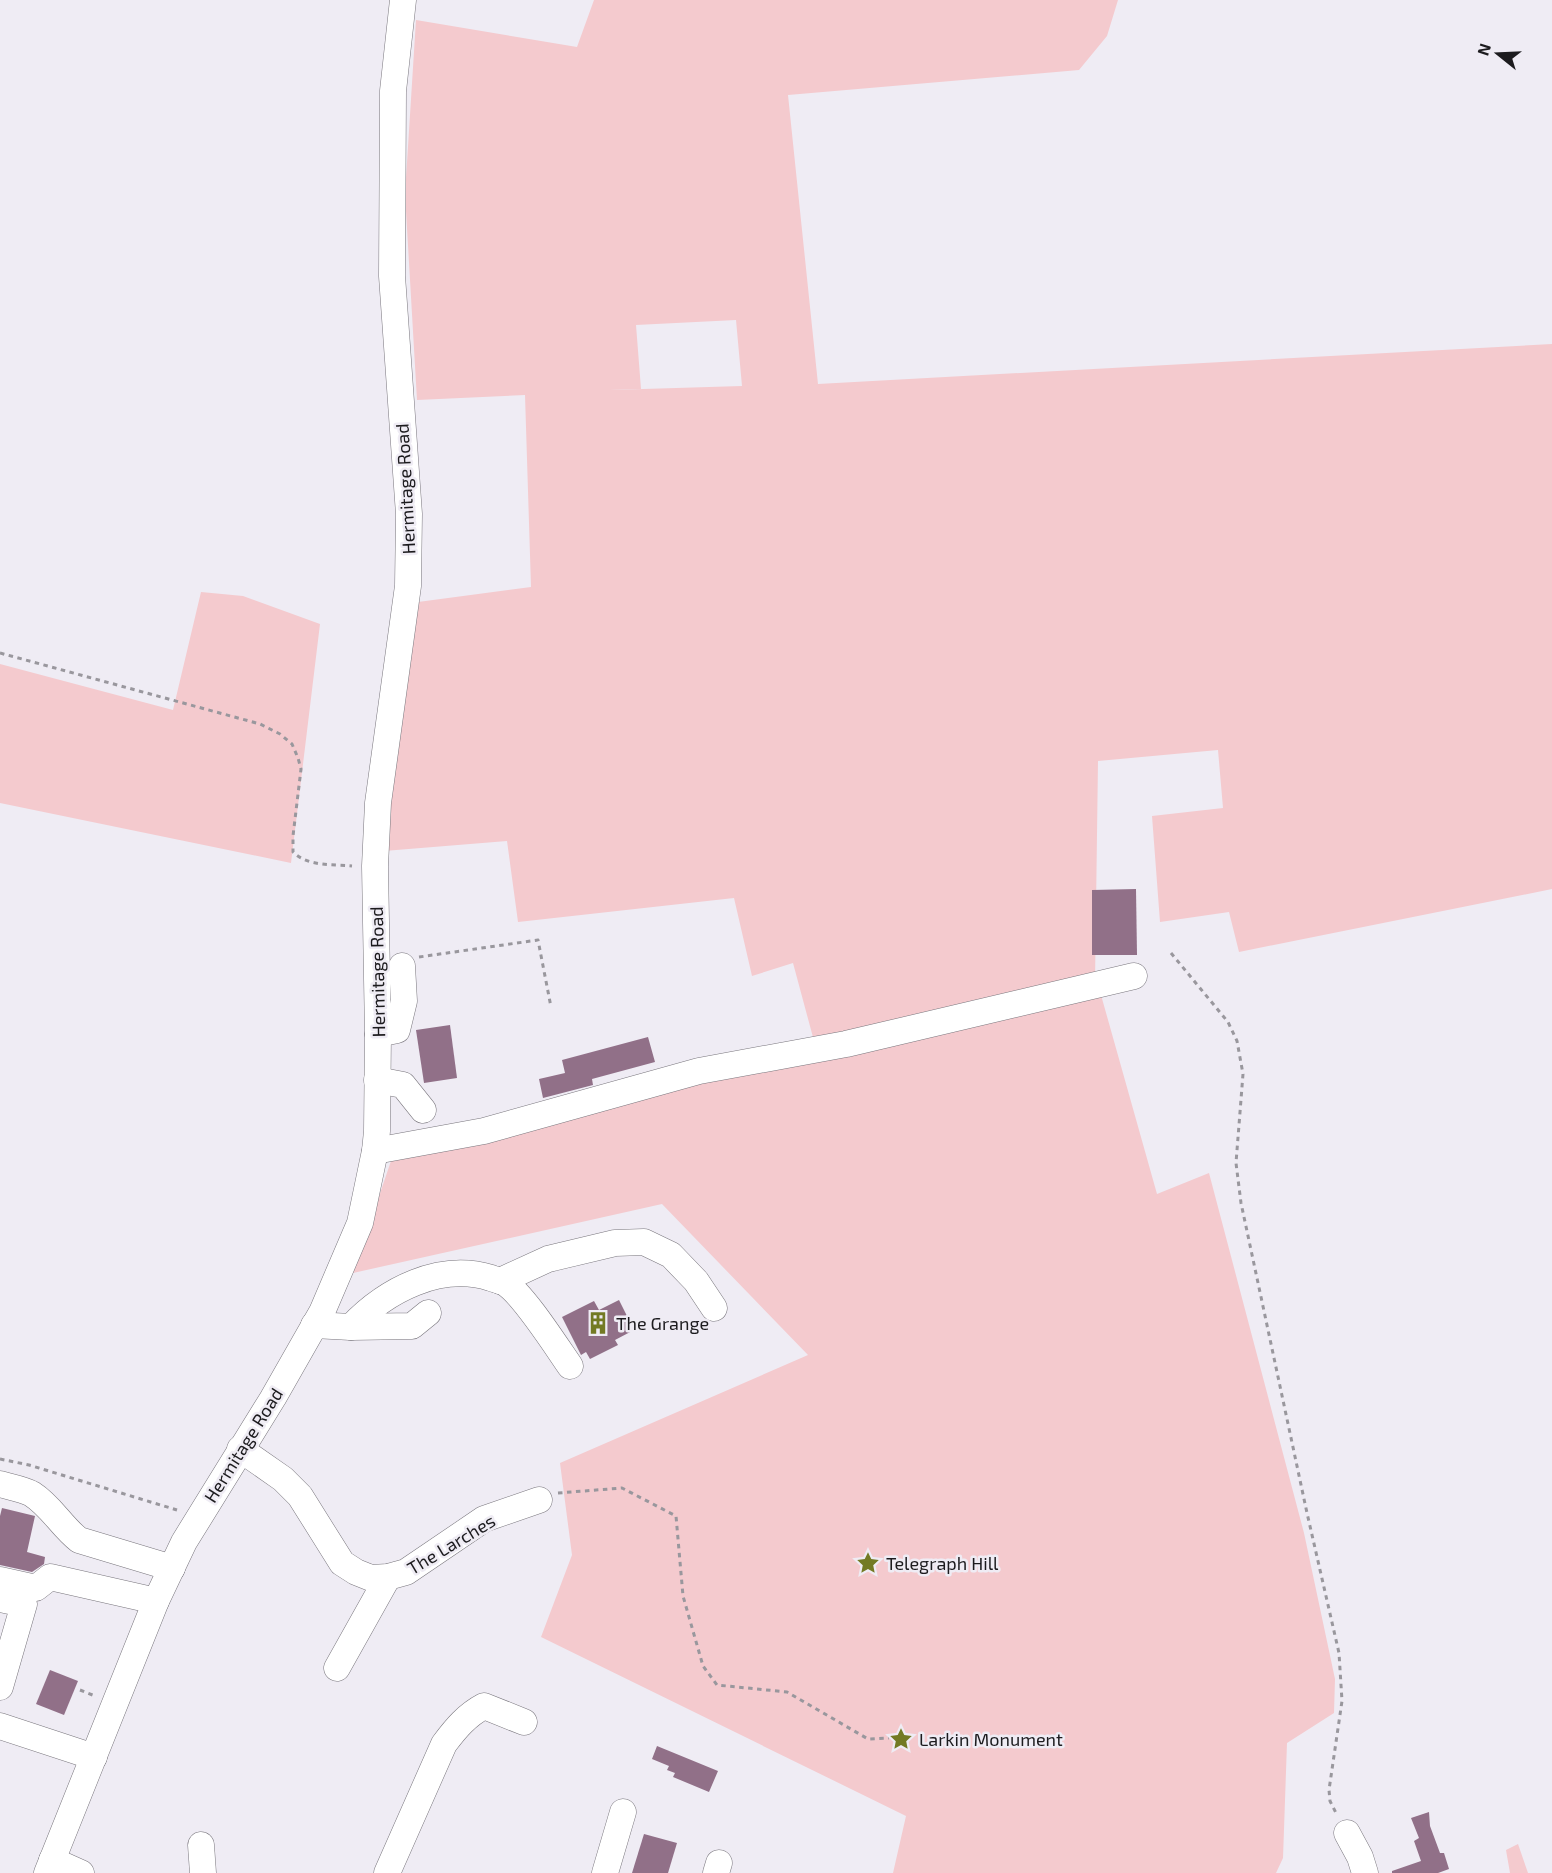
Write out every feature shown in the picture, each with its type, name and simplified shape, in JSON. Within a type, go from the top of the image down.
[{"type":"street","name":"Hermitage Road","points":[[49,1866],[156,1601],[172,1568],[198,1518],[273,1398],[322,1312],[360,1223],[375,1150],[378,1034],[375,866],[378,803],[408,586],[409,514],[392,276],[393,91],[403,0]]},
{"type":"street","points":[[378,1034],[397,1030],[404,1001],[402,966]]},
{"type":"street","points":[[375,1150],[484,1131],[699,1071],[846,1044],[1134,976]]},
{"type":"street","points":[[377,1080],[403,1085],[423,1110]]},
{"type":"street","points":[[500,1281],[548,1260],[615,1243],[644,1242],[671,1255],[696,1281],[714,1308]]},
{"type":"street","points":[[351,1327],[377,1302],[421,1281],[445,1273],[477,1274],[505,1282],[522,1300],[570,1366]]},
{"type":"street","points":[[314,1325],[412,1326],[428,1313]]},
{"type":"street","name":"The Larches","points":[[240,1449],[283,1479],[300,1496],[342,1563],[370,1578],[388,1577],[411,1570],[484,1519],[538,1500]]},
{"type":"street","points":[[0,1484],[31,1494],[59,1518],[69,1533],[79,1540],[172,1568]]},
{"type":"street","points":[[0,1580],[36,1588],[50,1576],[156,1601]]},
{"type":"street","points":[[338,1668],[388,1577]]},
{"type":"street","points":[[0,1599],[24,1604],[0,1687]]},
{"type":"street","points":[[387,1873],[444,1744],[458,1725],[484,1706],[524,1722]]},
{"type":"street","points":[[0,1726],[94,1757]]},
{"type":"street","points":[[605,1873],[623,1812]]},
{"type":"street","points":[[1347,1833],[1360,1857],[1365,1873]]},
{"type":"street","points":[[201,1845],[202,1873]]},
{"type":"street","points":[[49,1866],[81,1873]]},
{"type":"path","points":[[0,653],[260,724],[280,734],[292,744],[301,770],[292,836],[293,852],[300,860],[314,863],[375,866]]},
{"type":"path","points":[[402,966],[414,958],[538,940],[551,1007]]},
{"type":"path","points":[[1171,953],[1228,1022],[1240,1052],[1243,1081],[1236,1162],[1240,1192],[1307,1513],[1339,1653],[1342,1701],[1329,1790],[1332,1806],[1347,1833]]},
{"type":"path","points":[[0,1459],[38,1467],[198,1518]]},
{"type":"path","points":[[538,1500],[558,1493],[622,1488],[676,1516],[683,1596],[703,1666],[717,1685],[787,1692],[868,1739],[889,1738]]},
{"type":"shaded area","points":[[594,0],[1118,0],[1107,36],[1079,70],[788,95],[818,384],[1552,344],[1552,889],[1239,952],[1229,912],[1160,922],[1152,816],[1223,808],[1218,750],[1098,761],[1095,982],[814,1041],[793,963],[752,976],[734,898],[518,922],[507,841],[384,851],[418,602],[531,587],[525,395],[417,400],[405,194],[416,20],[577,47]],"holes":[[[736,320],[742,386],[610,390],[641,389],[636,325]]]},
{"type":"shaded area","points":[[201,592],[243,596],[320,624],[291,863],[0,803],[0,664],[173,710]]},
{"type":"shaded area","points":[[1101,995],[1157,1194],[1209,1173],[1304,1533],[1335,1679],[1334,1713],[1287,1743],[1283,1858],[1276,1873],[893,1873],[906,1816],[541,1637],[572,1555],[560,1463],[808,1355],[662,1204],[353,1273],[392,1158],[725,1075]]},
{"type":"shaded area","points":[[1518,1844],[1528,1873],[1510,1873],[1506,1850]]},
{"type":"building","points":[[1136,889],[1137,955],[1092,955],[1092,890]]},
{"type":"building","points":[[450,1025],[457,1078],[424,1083],[416,1030]]},
{"type":"building","points":[[648,1037],[655,1062],[592,1079],[593,1085],[543,1098],[539,1079],[565,1073],[562,1060]]},
{"type":"building","name":"The Grange","points":[[619,1300],[634,1330],[615,1340],[618,1345],[590,1359],[586,1352],[581,1355],[562,1317],[594,1301],[599,1310]]},
{"type":"building","points":[[2,1508],[35,1516],[27,1552],[45,1557],[44,1564],[32,1572],[0,1565]]},
{"type":"building","points":[[50,1670],[78,1681],[64,1715],[36,1704]]},
{"type":"building","points":[[657,1746],[718,1771],[709,1792],[673,1777],[675,1773],[667,1770],[669,1766],[652,1759]]},
{"type":"building","points":[[1429,1812],[1430,1826],[1440,1853],[1444,1853],[1449,1869],[1438,1873],[1392,1873],[1392,1871],[1421,1861],[1414,1841],[1419,1838],[1411,1818]]},
{"type":"building","points":[[644,1834],[677,1843],[668,1873],[632,1873]]},
{"type":"place","name":"The Grange","points":[[598,1323]]},
{"type":"place","name":"Telegraph Hill","points":[[868,1563]]},
{"type":"place","name":"Larkin Monument","points":[[901,1739]]}]
